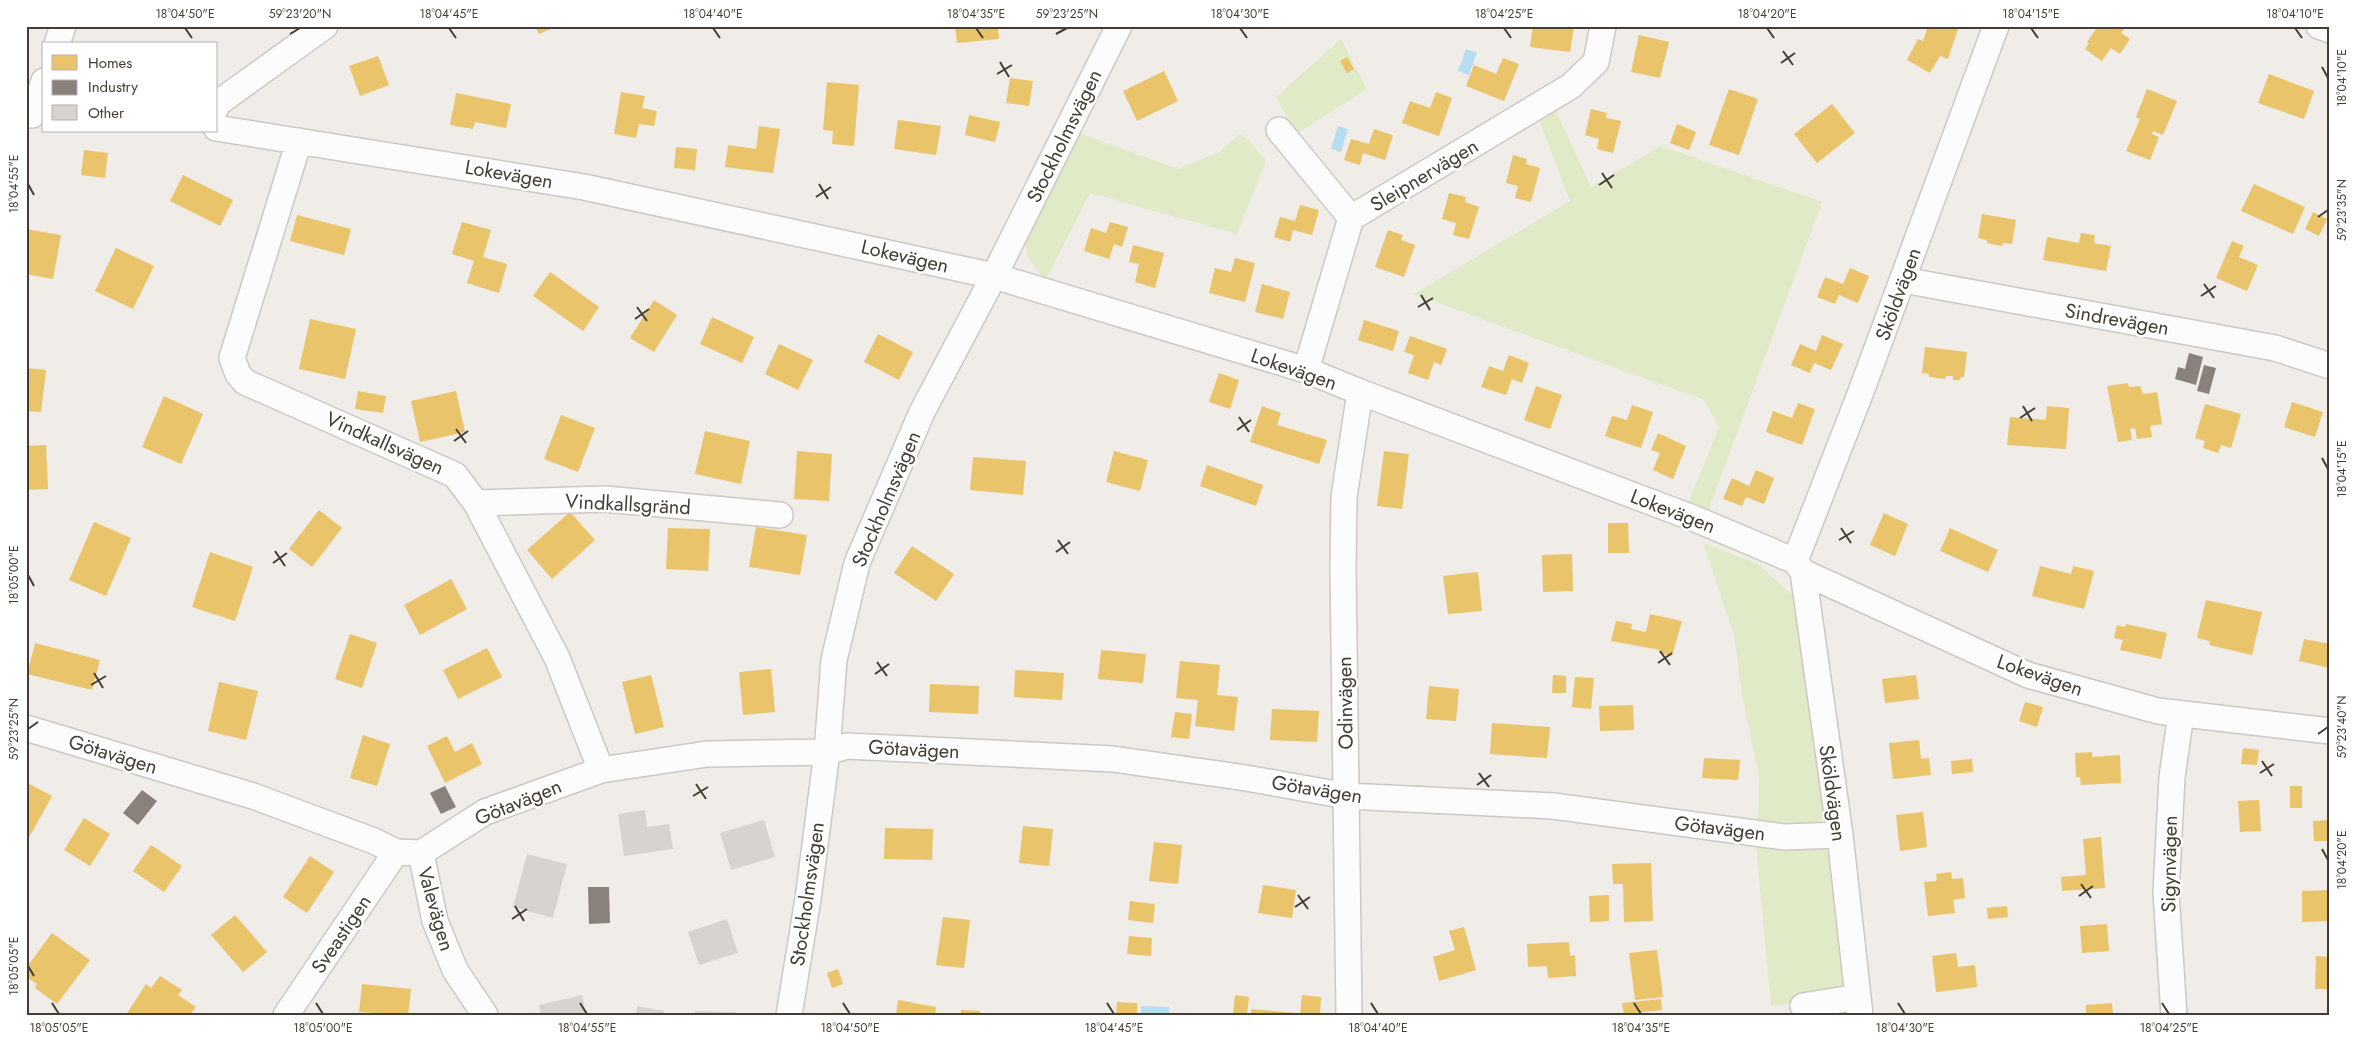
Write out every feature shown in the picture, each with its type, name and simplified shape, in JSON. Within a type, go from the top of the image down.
[{"type":"street","points":[[58,42],[63,26]]},
{"type":"street","points":[[218,103],[325,26]]},
{"type":"street","name":"Stockholmsvägen","points":[[789,1015],[808,899],[827,752],[834,660],[857,562],[922,412],[994,276],[1119,26]]},
{"type":"street","name":"Sleipnervägen","points":[[1306,370],[1351,218],[1571,86],[1596,62],[1603,26]]},
{"type":"street","name":"Sköldvägen","points":[[1859,1006],[1840,835],[1799,566],[1996,26]]},
{"type":"street","points":[[2319,26],[2330,30]]},
{"type":"street","points":[[34,115],[42,88]]},
{"type":"street","name":"Lokevägen","points":[[218,128],[584,187],[994,276],[1306,370],[1693,518],[1799,566],[2028,675],[2141,706],[2181,714],[2330,731]]},
{"type":"street","points":[[1279,130],[1351,218]]},
{"type":"street","name":"Vindkallsvägen","points":[[299,141],[232,358],[238,374],[245,382],[455,475],[476,503],[557,658],[601,770]]},
{"type":"street","name":"Sindrevägen","points":[[1903,280],[2275,348],[2330,366]]},
{"type":"street","name":"Odinvägen","points":[[1350,1015],[1343,569],[1344,497],[1360,392]]},
{"type":"street","name":"Vindkallsgränd","points":[[476,503],[605,499],[780,515]]},
{"type":"street","name":"Sigynvägen","points":[[2174,1015],[2166,893],[2172,777],[2181,714]]},
{"type":"street","name":"Götavägen","points":[[26,728],[253,796],[374,840],[396,852],[421,853],[485,812],[601,770],[707,754],[827,752],[847,746],[1113,759],[1246,778],[1347,796],[1553,806],[1784,836],[1840,835]]},
{"type":"street","name":"Sveastigen","points":[[286,1015],[396,852]]},
{"type":"street","name":"Valevägen","points":[[421,853],[435,921],[448,954],[455,970],[485,1015]]},
{"type":"street","points":[[1803,1006],[1859,1006]]},
{"type":"green space","points":[[1341,39],[1367,89],[1296,134],[1276,97]]},
{"type":"green space","points":[[1556,111],[1591,187],[1661,146],[1822,202],[1709,509],[1686,508],[1719,427],[1704,400],[1414,294],[1570,201],[1540,122]]},
{"type":"green space","points":[[1079,133],[1178,169],[1218,153],[1239,134],[1249,140],[1266,161],[1237,234],[1090,193],[1046,279],[1030,261],[1024,237]]},
{"type":"green space","points":[[1703,543],[1758,564],[1792,595],[1800,621],[1830,805],[1823,820],[1812,824],[1758,821],[1759,777],[1742,695],[1734,635]]},
{"type":"green space","points":[[1816,844],[1838,859],[1845,989],[1836,998],[1771,1006],[1756,846]]},
{"type":"water","points":[[1466,49],[1477,53],[1469,75],[1458,71]]},
{"type":"water","points":[[1338,126],[1348,129],[1341,152],[1331,149]]},
{"type":"water","points":[[1141,1006],[1169,1007],[1169,1015],[1141,1015]]},
{"type":"building: Homes","points":[[535,26],[558,26],[539,34]]},
{"type":"building: Homes","points":[[955,26],[998,26],[999,39],[957,43]]},
{"type":"building: Homes","points":[[1533,26],[1574,26],[1570,52],[1530,47]]},
{"type":"building: Homes","points":[[1928,26],[1959,26],[1948,59],[1940,56],[1930,73],[1907,60],[1918,39],[1923,41]]},
{"type":"building: Homes","points":[[2098,26],[2126,26],[2121,33],[2130,39],[2120,54],[2111,48],[2102,61],[2085,49],[2089,43],[2087,42]]},
{"type":"building: Homes","points":[[1639,35],[1669,42],[1660,78],[1631,72]]},
{"type":"building: Homes","points":[[378,56],[389,85],[360,96],[349,66]]},
{"type":"building: Homes","points":[[1347,57],[1354,69],[1347,73],[1340,61]]},
{"type":"building: Homes","points":[[1503,58],[1519,64],[1504,101],[1466,86],[1474,65],[1496,74]]},
{"type":"building: Homes","points":[[1164,71],[1178,101],[1137,121],[1123,91]]},
{"type":"building: Homes","points":[[2269,74],[2314,91],[2304,119],[2258,103]]},
{"type":"building: Homes","points":[[1010,78],[1033,81],[1029,106],[1006,103]]},
{"type":"building: Homes","points":[[827,82],[859,85],[854,146],[832,144],[833,131],[823,130]]},
{"type":"building: Homes","points":[[1729,89],[1758,99],[1739,155],[1709,145]]},
{"type":"building: Homes","points":[[2147,89],[2177,101],[2163,135],[2153,131],[2152,134],[2159,137],[2150,160],[2126,151],[2140,119],[2136,117]]},
{"type":"building: Homes","points":[[621,92],[645,96],[642,108],[657,111],[654,126],[639,124],[636,138],[614,134]]},
{"type":"building: Homes","points":[[1436,92],[1452,98],[1439,136],[1402,123],[1410,101],[1430,108]]},
{"type":"building: Homes","points":[[456,93],[511,104],[506,128],[475,122],[473,129],[450,125]]},
{"type":"building: Homes","points":[[1832,104],[1855,133],[1817,163],[1794,134]]},
{"type":"building: Homes","points":[[1591,109],[1607,113],[1606,118],[1621,121],[1613,153],[1597,149],[1599,139],[1585,135]]},
{"type":"building: Homes","points":[[969,115],[1000,122],[995,142],[965,135]]},
{"type":"building: Homes","points":[[898,120],[941,126],[936,155],[894,149]]},
{"type":"building: Homes","points":[[1677,124],[1696,132],[1689,150],[1670,143]]},
{"type":"building: Homes","points":[[759,126],[780,129],[773,173],[725,167],[728,145],[756,149]]},
{"type":"building: Homes","points":[[1374,129],[1393,135],[1385,160],[1363,153],[1360,165],[1344,160],[1351,139],[1369,144]]},
{"type":"building: Homes","points":[[676,147],[697,149],[695,170],[674,168]]},
{"type":"building: Homes","points":[[84,150],[108,153],[105,178],[81,175]]},
{"type":"building: Homes","points":[[1513,155],[1527,159],[1526,164],[1540,168],[1531,202],[1515,198],[1518,186],[1506,183]]},
{"type":"building: Homes","points":[[183,175],[233,200],[220,226],[170,201]]},
{"type":"building: Homes","points":[[2254,184],[2305,207],[2293,234],[2241,211]]},
{"type":"building: Homes","points":[[1449,193],[1466,197],[1465,202],[1479,207],[1469,239],[1453,235],[1456,223],[1442,219]]},
{"type":"building: Homes","points":[[1300,205],[1319,210],[1312,235],[1293,230],[1290,242],[1274,237],[1280,217],[1295,221]]},
{"type":"building: Homes","points":[[2313,212],[2327,219],[2319,236],[2305,229]]},
{"type":"building: Homes","points":[[1982,214],[2016,220],[2012,244],[2003,243],[2002,246],[1987,243],[1987,240],[1978,238]]},
{"type":"building: Homes","points":[[297,215],[351,229],[344,255],[290,241]]},
{"type":"building: Homes","points":[[462,222],[491,230],[483,257],[507,264],[499,293],[467,283],[474,261],[452,254]]},
{"type":"building: Homes","points":[[1110,222],[1128,227],[1122,247],[1114,244],[1109,259],[1084,251],[1091,228],[1106,233]]},
{"type":"building: Homes","points":[[26,229],[61,235],[53,279],[26,274]]},
{"type":"building: Homes","points":[[1388,230],[1403,235],[1401,240],[1415,245],[1404,277],[1375,267]]},
{"type":"building: Homes","points":[[2081,233],[2095,235],[2094,243],[2111,246],[2106,271],[2043,260],[2047,237],[2079,243]]},
{"type":"building: Homes","points":[[2232,241],[2244,246],[2239,257],[2258,265],[2247,291],[2216,278]]},
{"type":"building: Homes","points":[[1133,245],[1164,253],[1155,288],[1135,282],[1139,264],[1129,262]]},
{"type":"building: Homes","points":[[116,248],[154,266],[133,309],[95,291]]},
{"type":"building: Homes","points":[[1235,258],[1255,263],[1245,302],[1209,293],[1215,268],[1231,272]]},
{"type":"building: Homes","points":[[1850,268],[1869,276],[1858,303],[1839,295],[1835,304],[1817,297],[1825,277],[1843,284]]},
{"type":"building: Homes","points":[[550,272],[599,307],[583,331],[533,296]]},
{"type":"building: Homes","points":[[1262,284],[1290,292],[1283,319],[1255,312]]},
{"type":"building: Homes","points":[[654,300],[677,315],[654,352],[630,338]]},
{"type":"building: Homes","points":[[712,317],[754,337],[742,363],[700,344]]},
{"type":"building: Homes","points":[[310,319],[356,329],[345,379],[299,369]]},
{"type":"building: Homes","points":[[1364,320],[1399,331],[1393,351],[1358,340]]},
{"type":"building: Homes","points":[[878,334],[913,352],[899,380],[864,362]]},
{"type":"building: Homes","points":[[1822,335],[1843,344],[1831,370],[1814,363],[1810,373],[1791,365],[1800,344],[1816,351]]},
{"type":"building: Homes","points":[[1410,336],[1447,349],[1441,365],[1434,362],[1428,380],[1408,373],[1414,355],[1404,352]]},
{"type":"building: Homes","points":[[779,344],[813,360],[798,390],[765,374]]},
{"type":"building: Homes","points":[[1925,347],[1967,352],[1964,377],[1961,377],[1960,380],[1953,380],[1953,376],[1946,376],[1945,379],[1929,377],[1929,374],[1922,373]]},
{"type":"building: Homes","points":[[1509,355],[1529,363],[1522,383],[1512,379],[1506,395],[1481,387],[1489,366],[1503,371]]},
{"type":"building: Homes","points":[[26,368],[46,370],[41,412],[26,411]]},
{"type":"building: Homes","points":[[1219,373],[1239,380],[1230,409],[1209,402]]},
{"type":"building: Homes","points":[[2128,383],[2129,387],[2140,386],[2143,394],[2157,392],[2162,424],[2150,426],[2152,437],[2137,439],[2135,428],[2130,429],[2132,440],[2118,442],[2107,386]]},
{"type":"building: Homes","points":[[1536,386],[1562,395],[1550,429],[1524,420]]},
{"type":"building: Homes","points":[[358,391],[386,396],[383,413],[355,409]]},
{"type":"building: Homes","points":[[456,391],[465,432],[420,442],[411,401]]},
{"type":"building: Homes","points":[[164,396],[203,414],[181,464],[142,447]]},
{"type":"building: Homes","points":[[2292,402],[2323,412],[2315,437],[2284,427]]},
{"type":"building: Homes","points":[[1798,403],[1815,409],[1802,445],[1766,432],[1773,411],[1792,418]]},
{"type":"building: Homes","points":[[2205,404],[2241,414],[2231,448],[2221,445],[2218,453],[2203,448],[2205,441],[2195,438]]},
{"type":"building: Homes","points":[[1632,405],[1653,412],[1641,448],[1605,436],[1612,416],[1627,420]]},
{"type":"building: Homes","points":[[1262,406],[1281,413],[1277,425],[1327,440],[1319,464],[1250,442]]},
{"type":"building: Homes","points":[[2047,406],[2069,408],[2066,449],[2007,445],[2010,417],[2046,420]]},
{"type":"building: Homes","points":[[561,415],[595,428],[578,472],[544,459]]},
{"type":"building: Homes","points":[[705,431],[750,441],[741,484],[695,474]]},
{"type":"building: Homes","points":[[1658,433],[1686,446],[1673,479],[1653,470],[1660,453],[1651,450]]},
{"type":"building: Homes","points":[[46,445],[48,489],[26,490],[26,446]]},
{"type":"building: Homes","points":[[797,451],[832,454],[829,501],[794,499]]},
{"type":"building: Homes","points":[[1114,451],[1148,460],[1140,491],[1106,482]]},
{"type":"building: Homes","points":[[1384,451],[1409,454],[1402,509],[1377,506]]},
{"type":"building: Homes","points":[[973,457],[1026,461],[1023,495],[970,490]]},
{"type":"building: Homes","points":[[1207,465],[1263,485],[1256,506],[1200,486]]},
{"type":"building: Homes","points":[[1756,470],[1774,478],[1764,504],[1746,497],[1742,506],[1723,499],[1732,478],[1749,486]]},
{"type":"building: Homes","points":[[319,510],[342,528],[312,567],[289,549]]},
{"type":"building: Homes","points":[[570,512],[595,540],[552,579],[527,550]]},
{"type":"building: Homes","points":[[1884,513],[1908,524],[1895,556],[1870,545]]},
{"type":"building: Homes","points":[[94,522],[131,538],[106,596],[69,580]]},
{"type":"building: Homes","points":[[1608,523],[1628,523],[1629,553],[1608,553]]},
{"type":"building: Homes","points":[[756,527],[807,535],[800,575],[749,567]]},
{"type":"building: Homes","points":[[668,528],[710,529],[708,571],[666,569]]},
{"type":"building: Homes","points":[[1950,528],[1998,550],[1988,572],[1940,551]]},
{"type":"building: Homes","points":[[912,546],[954,574],[936,601],[894,573]]},
{"type":"building: Homes","points":[[210,552],[253,567],[235,621],[192,607]]},
{"type":"building: Homes","points":[[1572,554],[1573,591],[1543,592],[1542,555]]},
{"type":"building: Homes","points":[[2040,566],[2071,574],[2073,566],[2094,571],[2084,609],[2032,596]]},
{"type":"building: Homes","points":[[1478,572],[1482,611],[1448,614],[1443,576]]},
{"type":"building: Homes","points":[[451,579],[467,609],[420,635],[404,605]]},
{"type":"building: Homes","points":[[2206,600],[2262,612],[2252,655],[2209,645],[2210,641],[2197,638]]},
{"type":"building: Homes","points":[[1650,614],[1682,621],[1672,656],[1659,653],[1660,650],[1611,641],[1616,621],[1632,624],[1631,629],[1646,632]]},
{"type":"building: Homes","points":[[2126,624],[2167,633],[2161,659],[2120,650],[2123,640],[2114,638],[2117,625],[2125,627]]},
{"type":"building: Homes","points":[[350,634],[377,643],[362,688],[335,679]]},
{"type":"building: Homes","points":[[2304,639],[2330,644],[2330,668],[2299,661]]},
{"type":"building: Homes","points":[[35,643],[100,660],[92,690],[27,674]]},
{"type":"building: Homes","points":[[487,648],[502,677],[458,699],[443,670]]},
{"type":"building: Homes","points":[[1101,650],[1146,654],[1143,683],[1098,679]]},
{"type":"building: Homes","points":[[1180,661],[1220,665],[1217,695],[1238,697],[1234,731],[1195,726],[1198,700],[1176,698]]},
{"type":"building: Homes","points":[[771,669],[775,712],[743,715],[739,672]]},
{"type":"building: Homes","points":[[1015,670],[1064,673],[1062,700],[1014,697]]},
{"type":"building: Homes","points":[[651,675],[664,727],[635,734],[622,682]]},
{"type":"building: Homes","points":[[1553,675],[1566,676],[1566,693],[1552,693]]},
{"type":"building: Homes","points":[[1916,675],[1919,699],[1885,703],[1882,679]]},
{"type":"building: Homes","points":[[1575,677],[1594,678],[1591,709],[1572,707]]},
{"type":"building: Homes","points":[[219,682],[258,691],[246,740],[208,731]]},
{"type":"building: Homes","points":[[930,684],[979,686],[978,714],[929,712]]},
{"type":"building: Homes","points":[[1429,686],[1459,689],[1456,721],[1426,719]]},
{"type":"building: Homes","points":[[2025,702],[2043,707],[2037,727],[2019,721]]},
{"type":"building: Homes","points":[[1633,705],[1634,730],[1600,731],[1599,706]]},
{"type":"building: Homes","points":[[1272,709],[1319,711],[1317,742],[1270,740]]},
{"type":"building: Homes","points":[[1175,712],[1192,714],[1189,739],[1171,737]]},
{"type":"building: Homes","points":[[1492,723],[1550,727],[1547,758],[1490,754]]},
{"type":"building: Homes","points":[[363,735],[390,744],[377,786],[350,778]]},
{"type":"building: Homes","points":[[447,736],[455,752],[472,743],[482,764],[445,783],[427,746]]},
{"type":"building: Homes","points":[[1919,740],[1921,759],[1929,758],[1931,775],[1893,779],[1889,743]]},
{"type":"building: Homes","points":[[2243,748],[2259,750],[2257,765],[2241,764]]},
{"type":"building: Homes","points":[[2092,752],[2092,757],[2120,755],[2121,783],[2081,785],[2080,777],[2076,777],[2075,753]]},
{"type":"building: Homes","points":[[1704,758],[1740,760],[1738,780],[1702,778]]},
{"type":"building: Homes","points":[[1972,759],[1973,772],[1952,774],[1951,761]]},
{"type":"building: Homes","points":[[26,782],[52,796],[26,843]]},
{"type":"building: Homes","points":[[2290,786],[2302,786],[2302,808],[2290,808]]},
{"type":"building: Homes","points":[[2259,800],[2261,831],[2240,832],[2238,801]]},
{"type":"building: Homes","points":[[1923,812],[1927,847],[1900,851],[1896,815]]},
{"type":"building: Homes","points":[[84,818],[110,834],[90,866],[64,850]]},
{"type":"building: Homes","points":[[2330,820],[2330,841],[2314,841],[2313,821]]},
{"type":"building: Homes","points":[[1023,826],[1053,829],[1049,866],[1019,863]]},
{"type":"building: Homes","points":[[885,828],[933,829],[932,860],[884,859]]},
{"type":"building: Homes","points":[[2101,837],[2105,888],[2062,891],[2061,877],[2086,875],[2083,839]]},
{"type":"building: Homes","points":[[1154,842],[1182,845],[1178,884],[1149,881]]},
{"type":"building: Homes","points":[[151,845],[182,866],[164,892],[133,871]]},
{"type":"building: Homes","points":[[310,856],[334,872],[307,913],[283,897]]},
{"type":"building: Homes","points":[[1651,863],[1653,921],[1624,922],[1623,884],[1613,884],[1612,864]]},
{"type":"building: Homes","points":[[1951,872],[1952,879],[1963,878],[1965,898],[1953,900],[1955,913],[1928,916],[1924,882],[1937,881],[1936,874]]},
{"type":"building: Homes","points":[[1263,885],[1296,890],[1292,918],[1258,913]]},
{"type":"building: Homes","points":[[2330,890],[2330,921],[2302,922],[2302,891]]},
{"type":"building: Homes","points":[[1609,895],[1609,921],[1590,922],[1589,896]]},
{"type":"building: Homes","points":[[1130,901],[1155,904],[1153,923],[1128,920]]},
{"type":"building: Homes","points":[[2007,906],[2008,917],[1988,919],[1987,908]]},
{"type":"building: Homes","points":[[235,915],[267,952],[243,972],[211,935]]},
{"type":"building: Homes","points":[[943,917],[970,920],[964,968],[936,965]]},
{"type":"building: Homes","points":[[2107,924],[2109,951],[2082,953],[2080,926]]},
{"type":"building: Homes","points":[[1464,927],[1476,970],[1439,981],[1433,957],[1455,950],[1449,931]]},
{"type":"building: Homes","points":[[52,933],[90,960],[57,1004],[35,988],[37,984],[26,977],[26,968]]},
{"type":"building: Homes","points":[[1129,936],[1152,938],[1151,956],[1127,954]]},
{"type":"building: Homes","points":[[1569,942],[1570,956],[1575,955],[1576,976],[1548,978],[1547,966],[1528,967],[1527,944]]},
{"type":"building: Homes","points":[[1657,950],[1663,997],[1635,1000],[1629,953]]},
{"type":"building: Homes","points":[[1956,953],[1958,967],[1975,965],[1977,987],[1936,992],[1932,956]]},
{"type":"building: Homes","points":[[2316,956],[2330,957],[2330,989],[2315,989]]},
{"type":"building: Homes","points":[[838,969],[843,984],[832,988],[827,973]]},
{"type":"building: Homes","points":[[160,976],[182,990],[178,995],[196,1007],[190,1015],[126,1015],[146,984],[151,988]]},
{"type":"building: Homes","points":[[362,984],[411,989],[408,1015],[359,1012]]},
{"type":"building: Homes","points":[[1235,995],[1249,997],[1247,1015],[1233,1015]]},
{"type":"building: Homes","points":[[1302,995],[1321,997],[1320,1015],[1300,1015]]},
{"type":"building: Homes","points":[[1661,999],[1662,1010],[1624,1014],[1622,1003]]},
{"type":"building: Homes","points":[[898,1000],[936,1007],[935,1015],[896,1015]]},
{"type":"building: Homes","points":[[1117,1002],[1137,1003],[1137,1015],[1116,1015]]},
{"type":"building: Homes","points":[[2112,1003],[2113,1015],[2086,1015],[2086,1005]]},
{"type":"building: Homes","points":[[1251,1009],[1296,1013],[1296,1015],[1251,1015]]},
{"type":"building: Homes","points":[[961,1010],[980,1011],[980,1015],[961,1015]]},
{"type":"building: Industry","points":[[2189,353],[2203,357],[2196,385],[2175,379],[2178,367],[2185,369]]},
{"type":"building: Industry","points":[[2204,365],[2216,368],[2209,394],[2197,391]]},
{"type":"building: Industry","points":[[445,786],[456,807],[441,814],[430,793]]},
{"type":"building: Industry","points":[[142,790],[157,801],[138,825],[123,813]]},
{"type":"building: Industry","points":[[588,887],[609,887],[610,923],[589,924]]},
{"type":"building: Other","points":[[645,810],[647,827],[669,824],[673,849],[624,856],[618,814]]},
{"type":"building: Other","points":[[764,820],[775,857],[731,870],[720,833]]},
{"type":"building: Other","points":[[527,854],[567,864],[553,918],[513,907]]},
{"type":"building: Other","points":[[727,919],[738,953],[699,965],[688,932]]},
{"type":"building: Other","points":[[582,995],[586,1015],[541,1015],[539,1005]]},
{"type":"building: Other","points":[[637,1006],[664,1011],[663,1015],[636,1015]]},
{"type":"building: Other","points":[[695,1011],[736,1012],[736,1015],[695,1015]]}]
